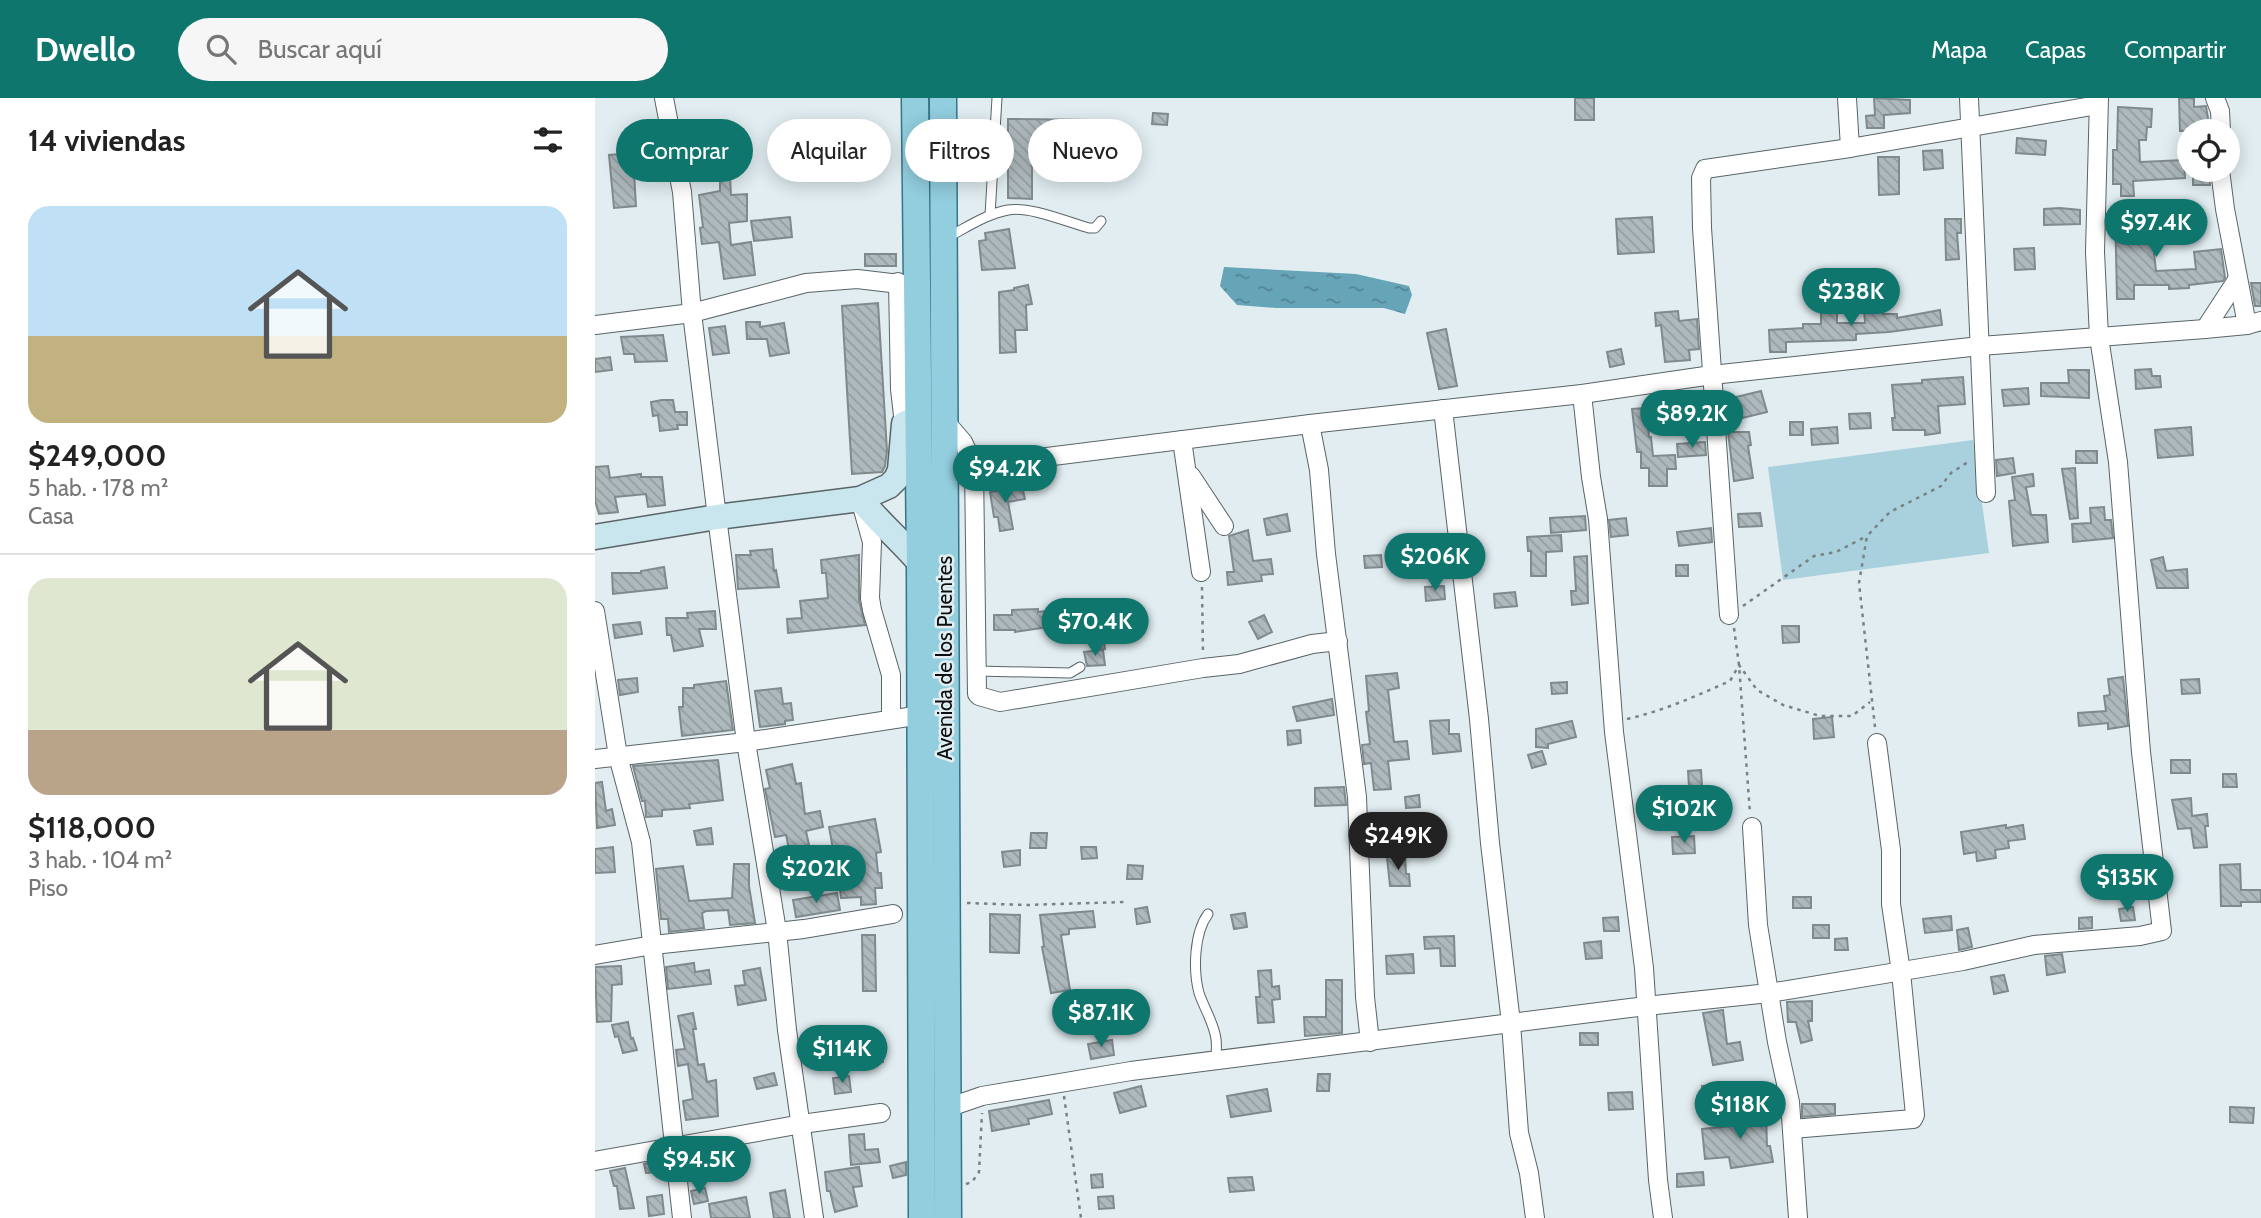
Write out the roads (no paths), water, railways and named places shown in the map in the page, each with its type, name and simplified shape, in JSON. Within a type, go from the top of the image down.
[{"type":"main road","name":"Avenida de los Puentes","points":[[915,98],[908,284],[922,420],[932,565],[946,903],[948,1218]]},
{"type":"main road","name":"Avenida de los Puentes","points":[[922,420],[945,238],[943,98]]},
{"type":"main road","name":"Avenida de los Puentes","points":[[922,1218],[921,715],[932,565]]},
{"type":"street","points":[[664,98],[682,192],[692,313],[717,517],[746,741],[777,931],[787,1030],[814,1218]]},
{"type":"street","points":[[1847,98],[1850,148]]},
{"type":"street","points":[[1969,98],[1986,493]]},
{"type":"street","points":[[2214,98],[2220,119]]},
{"type":"street","points":[[947,1108],[982,1096],[1062,1082],[1646,1006],[1769,993],[1901,972],[2034,946],[2140,936],[2162,931],[2141,752],[2118,463],[2099,337],[2095,251],[2098,101],[1850,148],[1705,169],[1701,178],[1702,228],[1731,620]]},
{"type":"street","points":[[974,466],[1310,424],[1582,394],[1712,375],[1980,346],[2254,323],[2237,280],[2222,182]]},
{"type":"street","points":[[595,326],[692,313],[806,283],[857,279],[908,284]]},
{"type":"street","points":[[2206,329],[2237,280]]},
{"type":"street","points":[[1582,394],[1598,519],[1613,722],[1644,968],[1658,1180],[1663,1218]]},
{"type":"street","points":[[1443,409],[1479,719],[1520,1133],[1535,1218]]},
{"type":"street","points":[[595,537],[717,517],[860,499],[896,479],[922,420],[963,442],[974,466],[977,694],[986,699],[1000,702],[1239,664],[1301,646],[1338,641]]},
{"type":"street","points":[[1310,424],[1319,470],[1326,554],[1357,797],[1364,984],[1370,1042]]},
{"type":"street","points":[[1182,440],[1201,572]]},
{"type":"street","points":[[1188,471],[1224,526]]},
{"type":"street","points":[[860,499],[878,521],[932,565],[957,563],[969,555],[974,547]]},
{"type":"street","points":[[860,499],[872,542],[872,610],[891,675],[891,718]]},
{"type":"street","points":[[595,611],[618,756],[641,842],[682,1218]]},
{"type":"street","points":[[595,759],[746,741],[921,715]]},
{"type":"street","points":[[1792,1129],[1913,1119],[1915,1115],[1901,972],[1891,904],[1891,850],[1877,743]]},
{"type":"street","points":[[1752,827],[1758,925],[1777,1042],[1790,1102],[1798,1218]]},
{"type":"street","points":[[595,955],[653,945],[804,929],[893,914]]},
{"type":"street","points":[[595,1161],[802,1124],[881,1113]]},
{"type":"lane","points":[[990,215],[997,98]]},
{"type":"lane","points":[[945,238],[990,215],[1010,209],[1032,212],[1089,228],[1095,228],[1101,222]]},
{"type":"lane","points":[[977,671],[1070,673],[1080,667]]},
{"type":"lane","points":[[1208,914],[1201,923],[1197,960],[1199,990],[1216,1037],[1216,1061]]},
{"type":"water","points":[[1224,267],[1356,274],[1409,286],[1412,295],[1405,314],[1384,308],[1276,308],[1237,305],[1220,286]]}]
